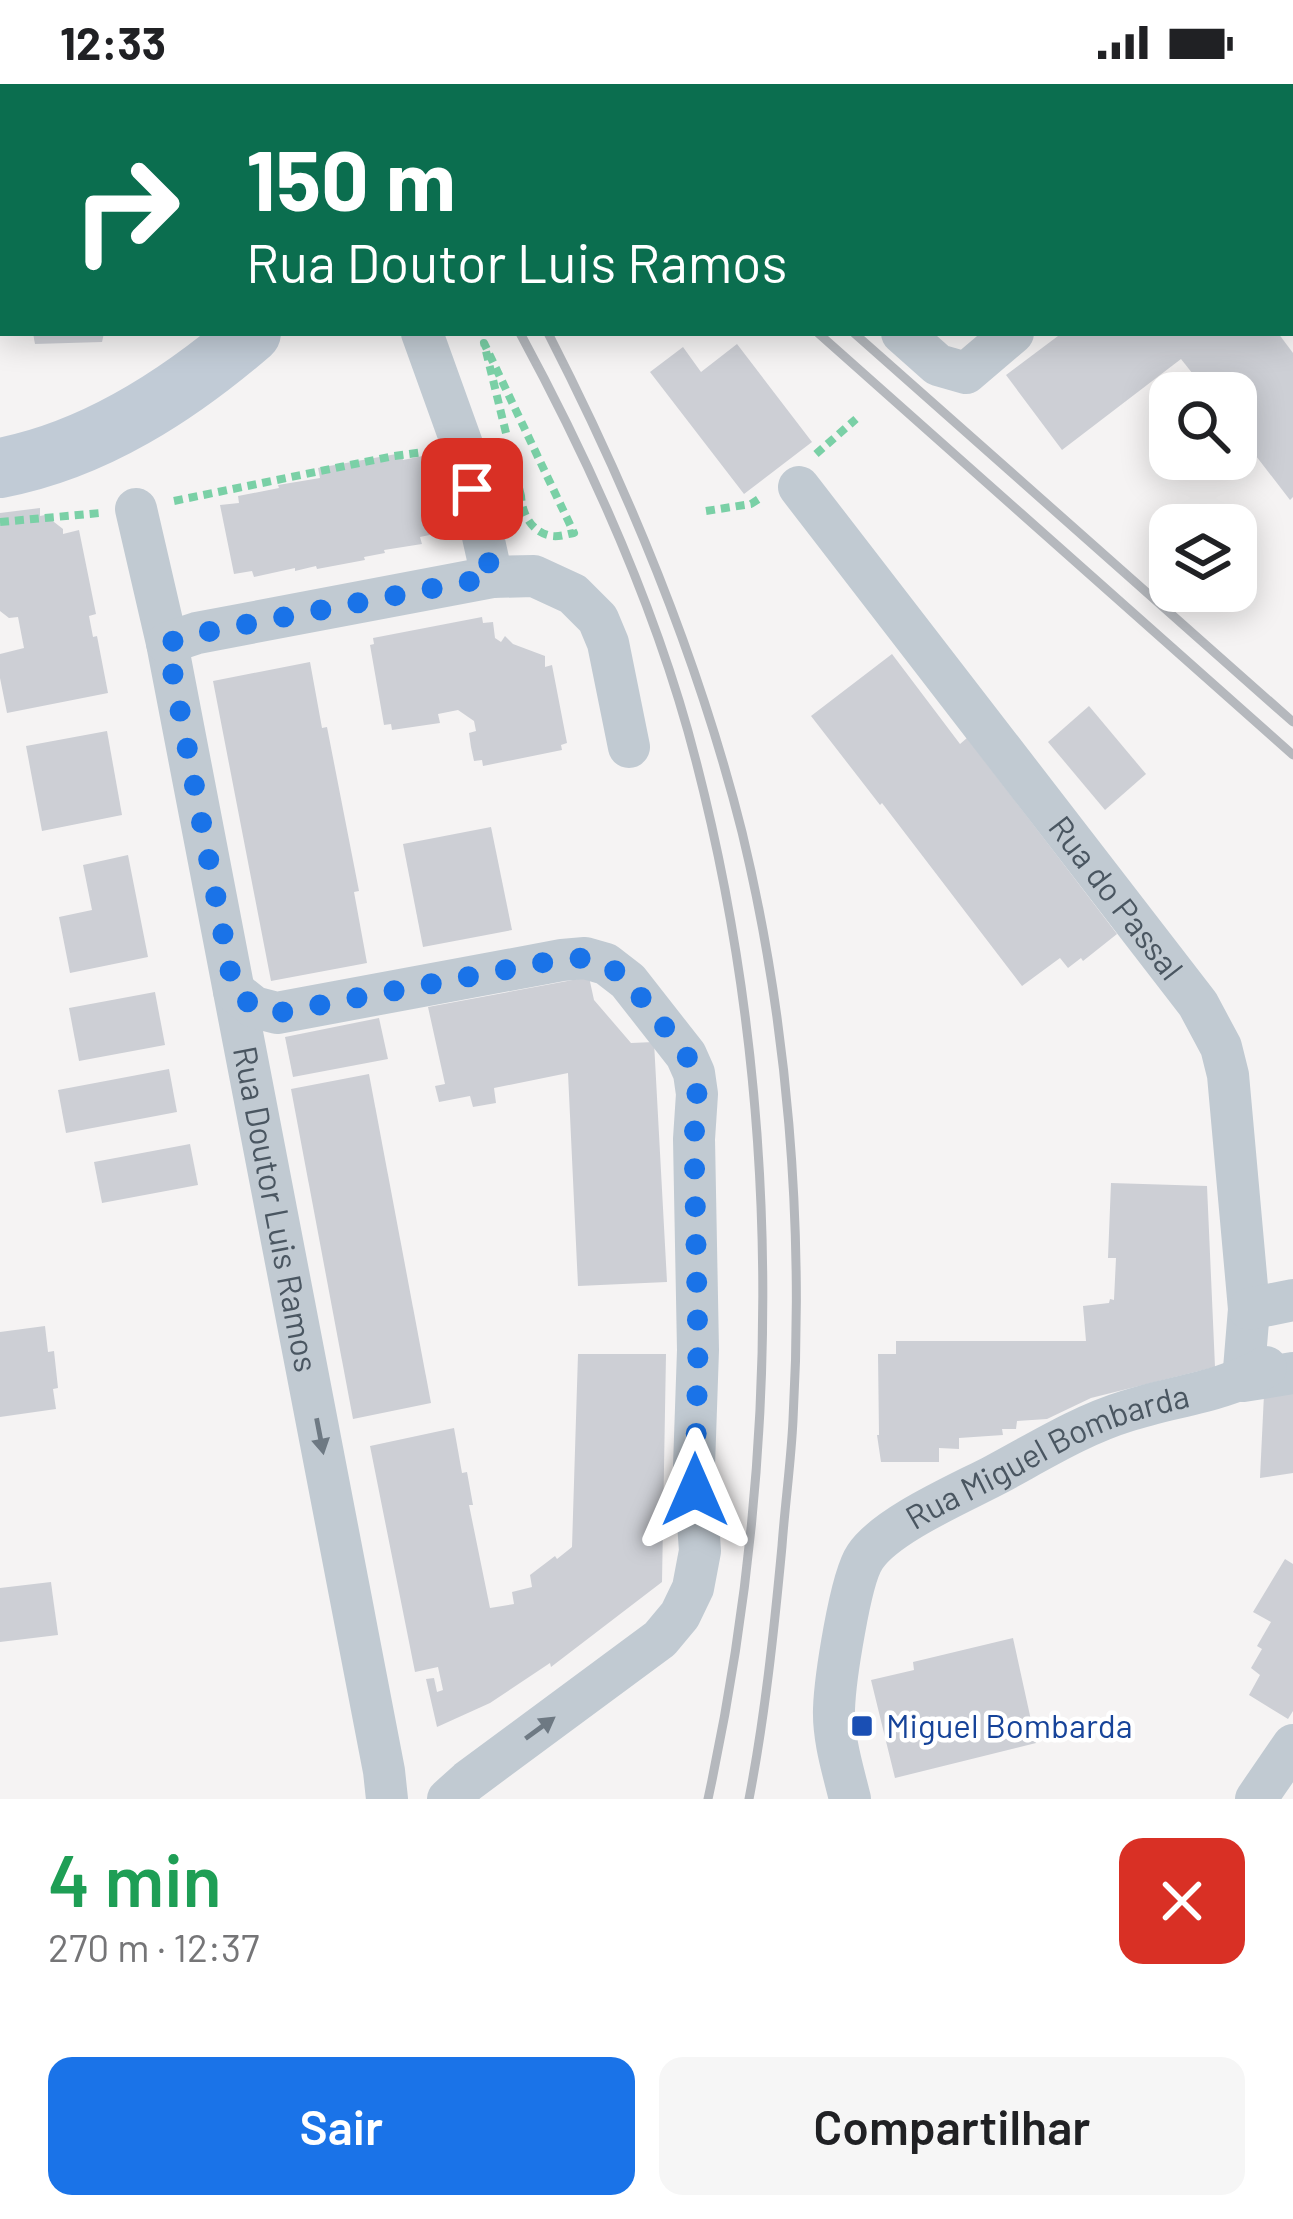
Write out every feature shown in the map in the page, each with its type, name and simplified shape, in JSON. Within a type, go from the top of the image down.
[{"type":"main road","points":[[0,468],[77,446],[138,414],[206,370],[247,336]]},
{"type":"street","points":[[423,336],[463,447],[492,577]]},
{"type":"street","points":[[905,336],[938,365],[966,374],[1010,336]]},
{"type":"street","name":"Rua do Passal","points":[[799,487],[1198,1004],[1221,1047],[1228,1075],[1249,1309],[1243,1381]]},
{"type":"street","name":"Rua Doutor Luis Ramos","points":[[136,509],[167,643],[386,1785],[441,1798]]},
{"type":"street","points":[[167,643],[492,577],[534,575],[573,594],[598,619],[608,643],[629,747]]},
{"type":"street","points":[[244,1045],[257,1027],[277,1013],[585,958],[606,964],[628,981],[686,1054],[694,1073],[698,1350],[694,1466],[700,1551],[693,1588],[660,1640],[441,1798]]},
{"type":"street","points":[[234,991],[254,1007],[277,1013]]},
{"type":"street","points":[[1249,1309],[1293,1300]]},
{"type":"street","name":"Rua Miguel Bombarda","points":[[1243,1381],[1293,1352]]},
{"type":"street","name":"Rua Miguel Bombarda","points":[[850,1799],[834,1710],[853,1586],[865,1556],[890,1533],[922,1514],[1088,1426],[1125,1411],[1293,1373]]},
{"type":"street","points":[[1256,1799],[1293,1745]]},
{"type":"path","points":[[480,336],[484,343],[574,532],[551,536],[526,518],[484,343]]},
{"type":"path","points":[[309,474],[394,456]]},
{"type":"path","points":[[472,489],[521,496]]},
{"type":"building","points":[[34,336],[103,336],[102,342],[35,344]]},
{"type":"building","points":[[1058,336],[1280,336],[1293,353],[1290,500],[1257,457],[1257,372],[1191,372],[1181,359],[1164,372],[1149,372],[1149,383],[1062,450],[1006,375]]},
{"type":"building","points":[[737,344],[812,442],[744,494],[650,372],[683,347],[701,372]]},
{"type":"building","points":[[402,453],[403,460],[423,456],[439,533],[420,537],[422,544],[384,550],[365,560],[254,577],[252,571],[234,574],[220,505],[239,503],[238,496],[278,485],[320,478],[318,468]]},
{"type":"building","points":[[40,508],[40,516],[63,529],[63,534],[79,530],[96,614],[89,616],[108,693],[7,713],[0,654],[24,648],[18,617],[9,618],[0,611],[0,513]]},
{"type":"building","points":[[482,617],[483,623],[493,622],[495,638],[501,642],[505,636],[545,656],[545,667],[552,665],[567,743],[561,745],[562,750],[483,766],[482,760],[474,761],[471,747],[474,721],[458,710],[438,714],[440,723],[392,730],[391,724],[384,725],[370,645],[373,638]]},
{"type":"building","points":[[892,654],[960,744],[967,738],[1117,934],[1083,961],[1068,968],[1060,958],[1022,986],[811,716]]},
{"type":"building","points":[[310,662],[359,891],[354,892],[367,963],[271,981],[213,681]]},
{"type":"building","points":[[1089,706],[1146,774],[1105,810],[1048,742]]},
{"type":"building","points":[[107,731],[122,815],[42,831],[26,746]]},
{"type":"building","points":[[491,827],[512,930],[423,947],[403,844]]},
{"type":"building","points":[[128,855],[148,957],[70,973],[59,917],[92,910],[83,865]]},
{"type":"building","points":[[589,977],[594,1000],[631,1043],[654,1042],[667,1282],[578,1286],[568,1073],[494,1088],[496,1103],[473,1107],[470,1096],[439,1102],[435,1086],[445,1084],[428,1007]]},
{"type":"building","points":[[155,992],[165,1045],[79,1061],[69,1008]]},
{"type":"building","points":[[379,1018],[388,1059],[293,1077],[285,1037]]},
{"type":"building","points":[[169,1069],[177,1112],[66,1133],[58,1090]]},
{"type":"building","points":[[369,1074],[431,1403],[353,1419],[291,1089]]},
{"type":"building","points":[[190,1144],[198,1185],[102,1203],[94,1162]]},
{"type":"building","points":[[1111,1183],[1207,1186],[1215,1367],[1091,1398],[1047,1419],[1017,1421],[1016,1429],[1002,1429],[1003,1435],[959,1438],[959,1449],[939,1448],[939,1462],[881,1462],[878,1354],[896,1354],[896,1341],[1086,1341],[1083,1306],[1114,1300],[1116,1258],[1108,1258]]},
{"type":"building","points":[[45,1326],[48,1352],[54,1351],[56,1409],[0,1417],[0,1332]]},
{"type":"building","points":[[578,1354],[666,1354],[662,1582],[551,1667],[550,1663],[490,1703],[437,1727],[426,1679],[434,1678],[437,1692],[443,1690],[438,1667],[415,1672],[370,1446],[454,1428],[462,1473],[467,1472],[490,1608],[514,1604],[512,1592],[532,1587],[530,1575],[572,1547]]},
{"type":"building","points":[[1293,1387],[1293,1473],[1260,1478],[1264,1394]]},
{"type":"building","points":[[1285,1559],[1293,1564],[1293,1711],[1288,1719],[1249,1695],[1260,1675],[1251,1668],[1262,1649],[1257,1646],[1271,1622],[1253,1612]]},
{"type":"building","points":[[51,1582],[58,1635],[0,1642],[0,1588]]},
{"type":"building","points":[[1013,1638],[1036,1743],[895,1778],[871,1680],[914,1670],[913,1662]]},
{"type":"railway","points":[[522,336],[598,488],[681,705],[725,889],[745,1019],[758,1149],[763,1280],[760,1410],[750,1541],[708,1799]]},
{"type":"railway","points":[[549,336],[634,515],[705,703],[758,904],[781,1050],[794,1198],[793,1420],[772,1642],[749,1799]]},
{"type":"railway","points":[[821,336],[1293,755]]},
{"type":"railway","points":[[857,336],[1293,722]]},
{"type":"place","name":"Miguel Bombarda","points":[[862,1726]]},
{"type":"route","points":[[472,489],[492,577],[167,643],[234,991],[254,1007],[277,1013],[585,958],[606,964],[628,981],[686,1054],[697,1094],[695,1490]]}]
